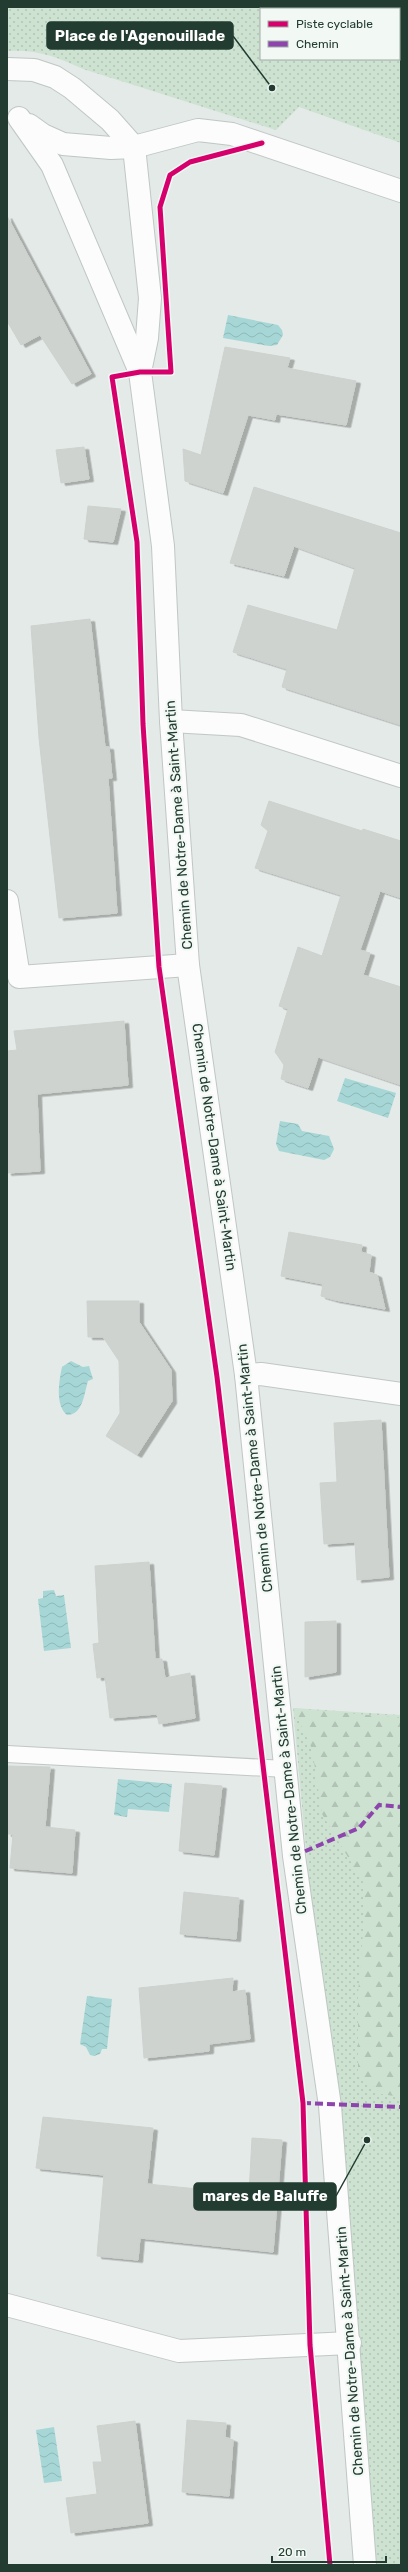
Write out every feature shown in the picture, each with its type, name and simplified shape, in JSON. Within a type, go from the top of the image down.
[{"type":"street","points":[[7,68],[34,70],[55,77],[72,88],[110,120],[134,147]]},
{"type":"street","points":[[13,115],[43,135],[63,144],[111,148],[134,147],[198,130],[232,134],[401,191]]},
{"type":"street","name":"Chemin de Notre-Dame à Saint-Martin","points":[[13,115],[52,165],[140,372],[163,546],[172,721],[188,965],[246,1375],[294,1856],[330,2106],[350,2343],[365,2565]]},
{"type":"street","name":"Chemin de Notre-Dame à Saint-Martin","points":[[134,147],[150,298],[147,338],[140,372]]},
{"type":"street","points":[[172,721],[242,725],[401,776]]},
{"type":"street","points":[[7,901],[19,977],[188,965]]},
{"type":"street","points":[[246,1375],[261,1374],[401,1394]]},
{"type":"street","points":[[7,2305],[179,2351],[350,2343]]},
{"type":"lane","points":[[7,1754],[286,1769]]},
{"type":"green space","points":[[7,7],[380,7],[260,8],[260,60],[400,60],[400,38],[401,143],[299,107],[276,130],[83,69],[46,55],[28,51],[7,51]]},
{"type":"green space","points":[[293,1708],[401,1715],[401,2565],[372,2565]]},
{"type":"green space","points":[[293,1708],[401,1718],[401,2097],[381,2094],[358,2072],[358,1994],[364,1919],[363,1882],[322,1814],[312,1749]]},
{"type":"water","points":[[228,315],[278,325],[282,330],[283,335],[277,345],[269,346],[223,338]]},
{"type":"water","points":[[345,1078],[396,1093],[388,1118],[337,1101]]},
{"type":"water","points":[[280,1121],[298,1124],[302,1131],[329,1136],[334,1149],[330,1157],[324,1160],[279,1151],[276,1144]]},
{"type":"water","points":[[71,1361],[83,1367],[89,1366],[93,1379],[88,1381],[80,1408],[76,1412],[67,1415],[63,1411],[59,1399],[59,1386],[62,1367]]},
{"type":"water","points":[[54,1590],[56,1596],[64,1595],[71,1648],[44,1651],[38,1599],[43,1598],[43,1591]]},
{"type":"water","points":[[118,1779],[172,1784],[169,1812],[128,1809],[127,1817],[114,1815]]},
{"type":"water","points":[[87,1996],[112,1999],[107,2049],[102,2049],[100,2054],[94,2056],[90,2055],[86,2047],[80,2044]]},
{"type":"water","points":[[54,2427],[62,2481],[44,2483],[36,2430]]},
{"type":"building","points":[[7,216],[91,374],[72,384],[40,335],[21,345],[7,321]]},
{"type":"building","points":[[225,347],[290,358],[287,368],[356,381],[346,425],[276,414],[275,420],[248,415],[223,493],[185,481],[183,449],[201,455]]},
{"type":"building","points":[[84,447],[89,479],[61,483],[56,450]]},
{"type":"building","points":[[254,487],[401,533],[401,725],[282,687],[287,669],[233,652],[248,605],[337,630],[355,568],[294,546],[284,576],[230,563]]},
{"type":"building","points":[[88,506],[121,509],[113,542],[84,539]]},
{"type":"building","points":[[90,619],[105,747],[109,747],[112,778],[108,778],[117,913],[59,918],[39,738],[31,626]]},
{"type":"building","points":[[269,801],[362,831],[363,829],[401,841],[401,898],[380,891],[360,950],[370,953],[363,975],[401,987],[401,1085],[318,1057],[308,1088],[281,1079],[284,1065],[275,1052],[288,1009],[279,1006],[298,947],[322,956],[341,895],[255,868],[268,831],[261,825]]},
{"type":"building","points":[[124,1021],[128,1085],[37,1094],[40,1171],[7,1173],[7,1051],[17,1050],[14,1031]]},
{"type":"building","points":[[289,1232],[362,1245],[361,1252],[371,1255],[369,1272],[377,1275],[385,1309],[321,1296],[323,1284],[281,1276]]},
{"type":"building","points":[[87,1301],[139,1301],[139,1322],[171,1370],[172,1401],[137,1455],[106,1436],[120,1413],[119,1361],[103,1337],[88,1337]]},
{"type":"building","points":[[381,1420],[389,1577],[357,1580],[355,1542],[324,1544],[320,1483],[337,1482],[334,1423]]},
{"type":"building","points":[[149,1562],[155,1659],[162,1659],[165,1678],[190,1673],[195,1718],[159,1724],[157,1714],[110,1718],[105,1677],[97,1678],[93,1644],[99,1643],[95,1566]]},
{"type":"building","points":[[336,1621],[336,1672],[305,1677],[305,1622]]},
{"type":"building","points":[[7,1766],[50,1767],[45,1827],[75,1830],[72,1873],[10,1868],[13,1834],[7,1834]]},
{"type":"building","points":[[185,1783],[222,1786],[214,1855],[179,1851]]},
{"type":"building","points":[[184,1892],[239,1898],[236,1939],[180,1934]]},
{"type":"building","points":[[233,1978],[232,1992],[245,1990],[250,2039],[209,2044],[209,2051],[144,2058],[139,1988]]},
{"type":"building","points":[[43,2117],[153,2128],[147,2184],[249,2194],[252,2138],[282,2140],[273,2252],[140,2238],[138,2260],[97,2256],[104,2175],[36,2168]]},
{"type":"building","points":[[187,2420],[226,2423],[225,2437],[233,2440],[229,2496],[182,2492]]},
{"type":"building","points":[[135,2421],[148,2523],[71,2533],[66,2498],[97,2494],[93,2462],[102,2462],[97,2426]]},
{"type":"marked path","points":[[294,1856],[359,1828],[379,1805],[401,1807]]},
{"type":"marked path","points":[[303,2103],[401,2107]]},
{"type":"cycle path","points":[[262,143],[190,162],[170,175],[160,207],[171,372],[140,372],[112,377],[137,542],[143,724],[159,967],[217,1377],[303,2103],[310,2345],[330,2565]]},
{"type":"place","name":"Place de l'Agenouillade","points":[[272,88]]},
{"type":"place","name":"mares de Baluffe","points":[[367,2140]]}]
